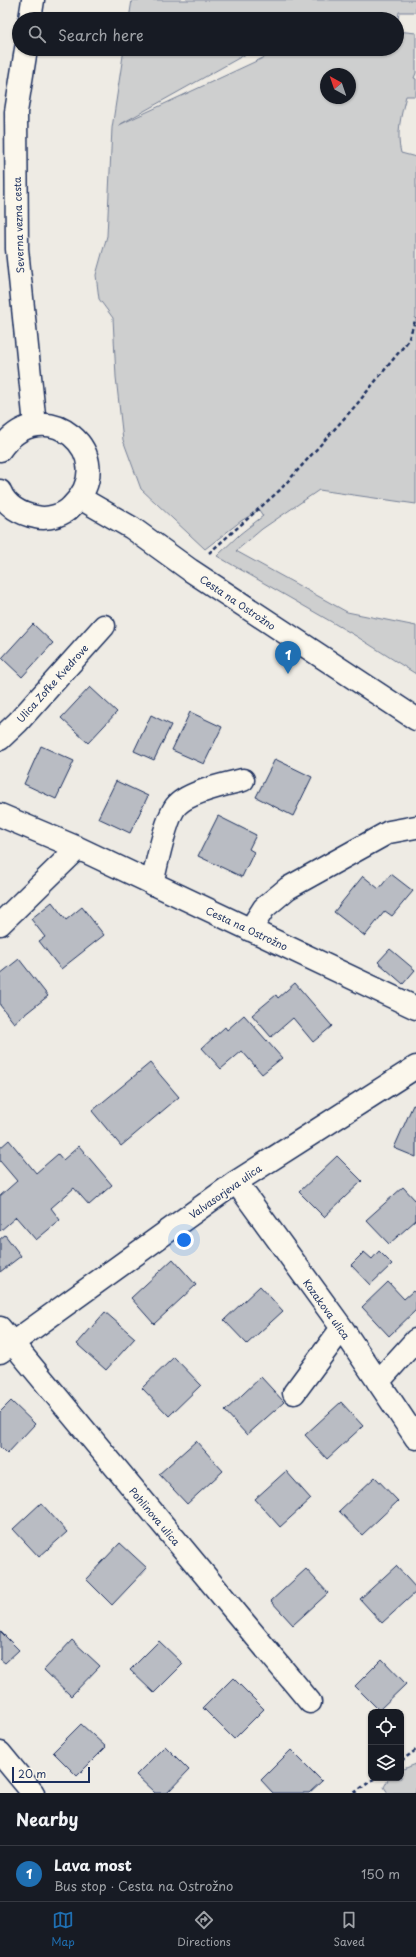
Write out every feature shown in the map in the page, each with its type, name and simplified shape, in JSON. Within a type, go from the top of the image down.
[{"type":"street","points":[[31,12],[33,0]]},
{"type":"street","name":"Severna vezna cesta","points":[[25,56],[16,112],[17,249],[35,425]]},
{"type":"street","points":[[0,450],[8,438],[21,429],[35,425],[50,424],[64,429],[77,439],[85,453],[88,473],[87,484],[80,498],[69,510],[54,516],[38,518],[23,514],[10,505],[0,491]]},
{"type":"street","name":"Cesta na Ostrožno","points":[[80,498],[132,528],[190,570],[416,719]]},
{"type":"street","name":"Ulica Zofke Kvedrove","points":[[0,739],[9,718],[104,626]]},
{"type":"street","points":[[152,884],[170,818],[177,805],[192,796],[217,786],[243,780]]},
{"type":"street","name":"Cesta na Ostrožno","points":[[0,815],[78,848],[416,1008]]},
{"type":"street","points":[[250,930],[264,908],[288,888],[389,832],[416,827]]},
{"type":"street","points":[[0,924],[78,848]]},
{"type":"street","name":"Valvasorjeva ulica","points":[[4,1341],[236,1182],[416,1067]]},
{"type":"street","name":"Kozakova ulica","points":[[236,1182],[342,1328],[416,1438]]},
{"type":"street","points":[[294,1393],[342,1328]]},
{"type":"street","points":[[378,1382],[416,1340]]},
{"type":"street","name":"Pohlinova ulica","points":[[4,1341],[310,1702]]},
{"type":"street","points":[[0,1753],[33,1793]]},
{"type":"path","points":[[190,570],[280,490],[357,404],[408,341],[416,318]]},
{"type":"path","points":[[404,1759],[416,1750]]},
{"type":"path","points":[[354,1793],[371,1781]]},
{"type":"shaded area","points":[[132,0],[416,0],[416,12],[130,12]]},
{"type":"shaded area","points":[[404,32],[416,33],[416,73],[414,78],[416,79],[416,96],[406,96],[401,117],[399,139],[401,153],[416,157],[416,504],[319,490],[262,529],[236,551],[347,612],[416,626],[416,674],[356,636],[217,556],[240,534],[263,516],[259,510],[241,521],[205,549],[141,489],[123,440],[116,377],[113,318],[99,299],[96,275],[107,236],[112,128],[123,56],[242,56],[119,125],[267,56],[404,56]]},
{"type":"shaded area","points":[[416,1764],[416,1793],[388,1793],[384,1787],[387,1781],[404,1781],[404,1769]]},
{"type":"building","points":[[33,624],[53,643],[22,677],[2,658]]},
{"type":"building","points":[[90,687],[117,712],[88,743],[61,718]]},
{"type":"building","points":[[190,712],[222,727],[204,764],[172,750]]},
{"type":"building","points":[[151,715],[171,725],[154,760],[134,751]]},
{"type":"building","points":[[41,746],[74,761],[56,799],[24,784]]},
{"type":"building","points":[[275,759],[312,777],[293,816],[256,797]]},
{"type":"building","points":[[116,781],[148,796],[130,833],[98,818]]},
{"type":"building","points":[[218,816],[256,835],[249,849],[254,852],[242,877],[198,856]]},
{"type":"building","points":[[391,874],[413,891],[392,916],[385,911],[365,936],[334,912],[363,876],[379,889]]},
{"type":"building","points":[[52,902],[66,920],[82,907],[104,935],[61,969],[39,941],[45,937],[31,919]]},
{"type":"building","points":[[390,949],[415,970],[403,984],[378,962]]},
{"type":"building","points":[[19,959],[48,996],[14,1023],[0,1005],[0,974]]},
{"type":"building","points":[[295,983],[332,1026],[313,1042],[293,1018],[271,1037],[252,1015],[276,995],[278,998]]},
{"type":"building","points":[[244,1015],[282,1058],[262,1074],[242,1051],[221,1069],[202,1048],[225,1027],[227,1030]]},
{"type":"building","points":[[150,1063],[179,1097],[121,1146],[92,1111]]},
{"type":"building","points":[[413,1105],[416,1106],[416,1157],[394,1148]]},
{"type":"building","points":[[9,1140],[36,1173],[58,1154],[63,1160],[79,1146],[112,1185],[89,1205],[74,1188],[51,1208],[60,1220],[36,1240],[16,1217],[0,1231],[0,1196],[17,1181],[0,1161],[0,1148]]},
{"type":"building","points":[[337,1156],[362,1181],[324,1217],[299,1192]]},
{"type":"building","points":[[403,1187],[416,1201],[416,1220],[389,1244],[366,1220]]},
{"type":"building","points":[[5,1235],[21,1256],[0,1272],[0,1239]]},
{"type":"building","points":[[379,1251],[392,1264],[370,1285],[351,1265],[364,1252],[372,1259]]},
{"type":"building","points":[[173,1259],[196,1285],[154,1324],[131,1298]]},
{"type":"building","points":[[388,1282],[404,1299],[413,1291],[416,1294],[416,1310],[389,1336],[362,1307]]},
{"type":"building","points":[[260,1286],[283,1311],[247,1344],[224,1320]]},
{"type":"building","points":[[105,1312],[135,1338],[106,1370],[77,1344]]},
{"type":"building","points":[[174,1357],[201,1385],[169,1416],[142,1388]]},
{"type":"building","points":[[261,1377],[284,1402],[247,1435],[225,1411]]},
{"type":"building","points":[[11,1401],[35,1424],[7,1454],[0,1447],[0,1412]]},
{"type":"building","points":[[341,1402],[363,1426],[327,1459],[305,1435]]},
{"type":"building","points":[[196,1441],[223,1471],[187,1504],[159,1474]]},
{"type":"building","points":[[286,1471],[311,1499],[280,1527],[255,1499]]},
{"type":"building","points":[[375,1477],[398,1501],[362,1535],[339,1511]]},
{"type":"building","points":[[41,1503],[67,1532],[39,1557],[13,1529]]},
{"type":"building","points":[[120,1543],[147,1568],[112,1605],[86,1579]]},
{"type":"building","points":[[396,1566],[416,1588],[416,1592],[382,1623],[360,1599]]},
{"type":"building","points":[[306,1569],[328,1593],[293,1625],[271,1601]]},
{"type":"building","points":[[0,1631],[19,1650],[5,1663],[0,1659]]},
{"type":"building","points":[[72,1640],[100,1666],[71,1696],[44,1670]]},
{"type":"building","points":[[159,1641],[183,1664],[154,1693],[130,1670]]},
{"type":"building","points":[[382,1659],[406,1684],[380,1709],[378,1709],[355,1686]]},
{"type":"building","points":[[233,1678],[264,1709],[234,1739],[203,1708]]},
{"type":"building","points":[[81,1724],[106,1747],[77,1776],[53,1752]]},
{"type":"building","points":[[165,1746],[189,1770],[167,1793],[155,1793],[136,1775]]},
{"type":"building","points":[[291,1750],[322,1781],[309,1793],[273,1793],[261,1780]]},
{"type":"place","name":"Lava most","points":[[288,674]]}]
